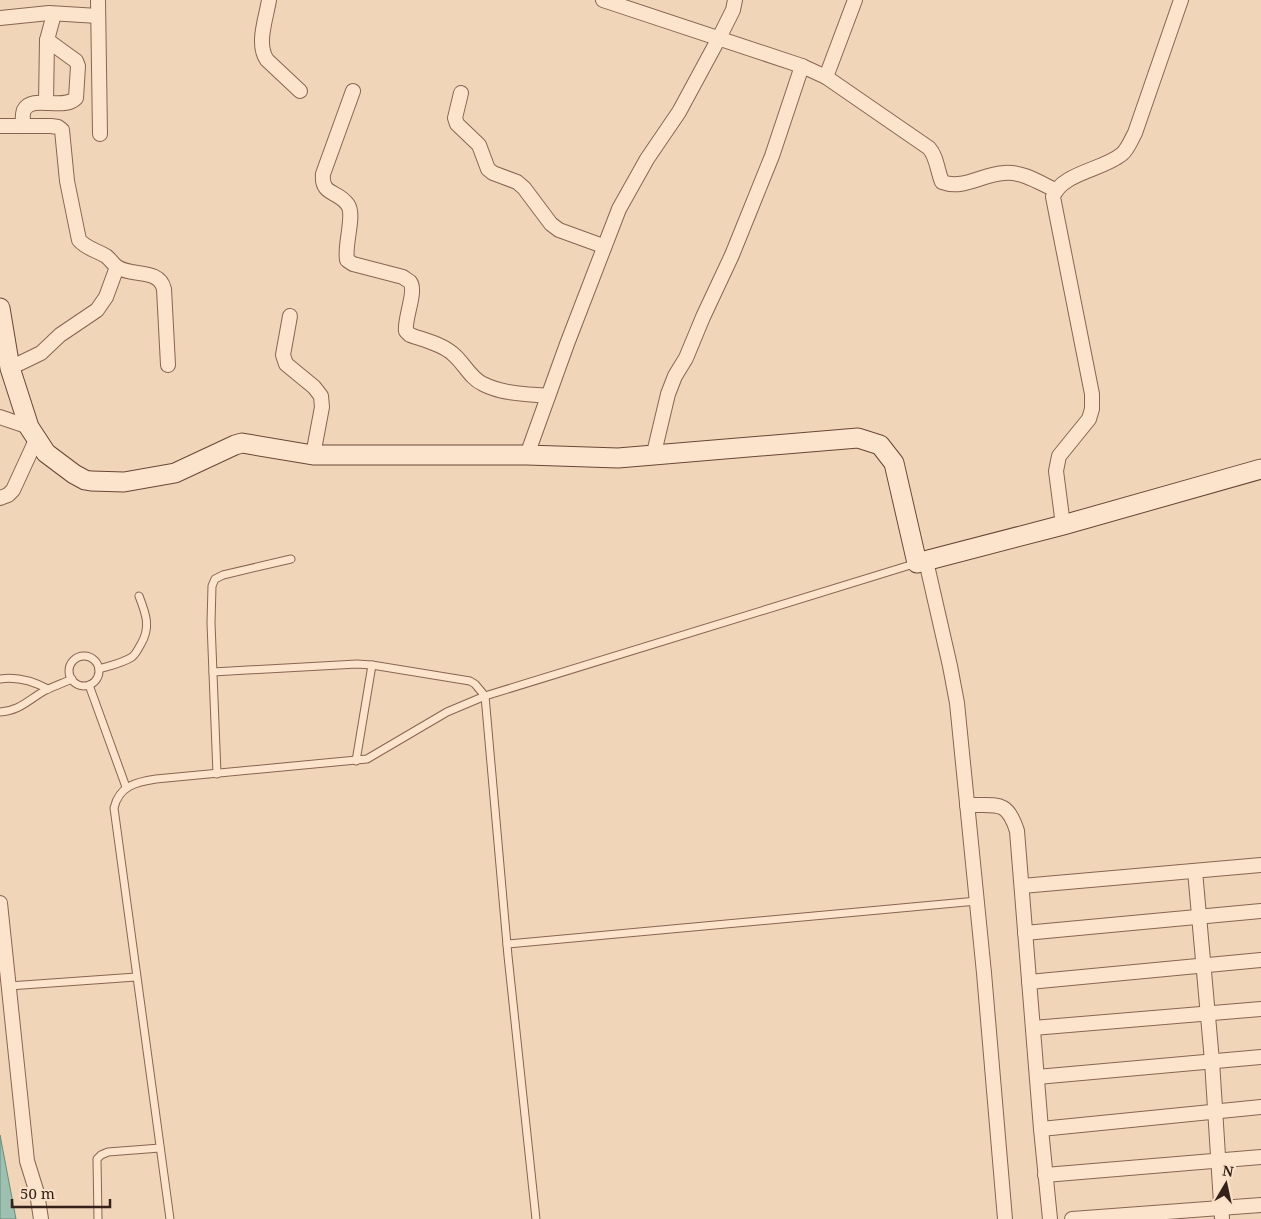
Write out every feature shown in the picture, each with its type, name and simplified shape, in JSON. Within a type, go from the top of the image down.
[{"type":"street","points":[[98,0],[100,134]]},
{"type":"street","points":[[269,0],[261,45],[262,54],[300,91]]},
{"type":"street","points":[[604,0],[802,66],[826,77],[929,148],[934,153],[942,182],[956,185],[1004,172],[1026,176],[1055,190]]},
{"type":"street","points":[[527,455],[603,246],[619,209],[647,159],[679,112],[733,10],[735,0]]},
{"type":"street","points":[[826,77],[855,0]]},
{"type":"street","points":[[1063,525],[1056,471],[1057,462],[1059,456],[1089,418],[1092,409],[1092,394],[1053,206],[1053,197],[1055,190],[1063,182],[1109,162],[1124,152],[1135,133],[1181,0]]},
{"type":"street","points":[[0,18],[54,14],[98,16]]},
{"type":"street","points":[[46,103],[47,40],[54,14]]},
{"type":"street","points":[[23,126],[24,110],[29,105],[46,103],[65,104],[72,102],[76,98],[78,66],[73,57],[47,40]]},
{"type":"street","points":[[653,457],[668,394],[732,256],[772,156],[802,66]]},
{"type":"street","points":[[353,91],[323,174],[322,183],[325,188],[348,205],[350,212],[346,251],[347,260],[353,264],[403,277],[410,282],[412,288],[405,324],[406,331],[410,335],[446,348],[454,354],[474,378],[483,384],[510,393],[548,396]]},
{"type":"street","points":[[461,93],[455,118],[457,124],[479,145],[488,168],[493,173],[517,182],[524,188],[551,224],[559,230],[603,246]]},
{"type":"street","points":[[0,126],[51,126],[62,130],[67,181],[79,240],[84,246],[104,255],[117,266],[156,277],[163,282],[168,365]]},
{"type":"street","points":[[10,368],[41,353],[69,329],[97,310],[102,305],[117,266]]},
{"type":"street","points":[[0,308],[10,368],[32,434],[46,453],[79,478],[91,481],[114,482],[164,476],[175,473],[235,445],[242,444],[313,455],[527,455],[618,458],[653,457],[858,438],[880,445],[894,463],[950,666],[957,703],[977,901],[1005,1219]]},
{"type":"street","points":[[290,316],[284,355],[286,364],[314,387],[321,396],[322,407],[313,455]]},
{"type":"street","points":[[0,417],[32,434]]},
{"type":"street","points":[[0,498],[8,495],[13,490],[32,434]]},
{"type":"street","points":[[921,562],[1063,525],[1261,469]]},
{"type":"street","points":[[967,805],[1001,806],[1006,808],[1012,816],[1016,831],[1050,1219]]},
{"type":"street","points":[[1022,886],[1261,865]]},
{"type":"street","points":[[1195,871],[1212,1061],[1222,1213]]},
{"type":"street","points":[[0,903],[27,1161],[37,1193],[41,1219]]},
{"type":"street","points":[[1025,933],[1261,911]]},
{"type":"street","points":[[1029,982],[1261,960]]},
{"type":"street","points":[[1033,1028],[1261,1009]]},
{"type":"street","points":[[1037,1077],[1261,1057]]},
{"type":"street","points":[[1041,1129],[1261,1107]]},
{"type":"street","points":[[1045,1175],[1261,1157]]},
{"type":"street","points":[[1072,1219],[1222,1213],[1261,1205]]},
{"type":"lane","points":[[217,774],[211,615],[212,586],[215,579],[223,575],[291,559]]},
{"type":"lane","points":[[170,1219],[114,808],[116,799],[126,787],[140,781],[156,779],[367,759],[447,712],[485,696],[921,562]]},
{"type":"lane","points":[[99,670],[130,658],[135,654],[143,641],[148,625],[147,615],[139,596]]},
{"type":"lane","points":[[82,657],[91,658],[95,661],[99,670],[97,679],[89,685],[79,685],[72,679],[70,674],[73,661],[82,657]]},
{"type":"lane","points":[[213,672],[357,664],[372,665],[470,681],[485,696],[507,944],[536,1219]]},
{"type":"lane","points":[[356,761],[372,665]]},
{"type":"lane","points":[[0,679],[14,678],[26,680],[48,689]]},
{"type":"lane","points":[[0,712],[11,712],[48,689],[72,679]]},
{"type":"lane","points":[[89,685],[126,787]]},
{"type":"lane","points":[[507,944],[977,901]]},
{"type":"lane","points":[[9,986],[136,978]]},
{"type":"lane","points":[[98,1219],[97,1159],[108,1152],[160,1148]]},
{"type":"shaded area","points":[[0,1135],[16,1219],[0,1219]]}]
